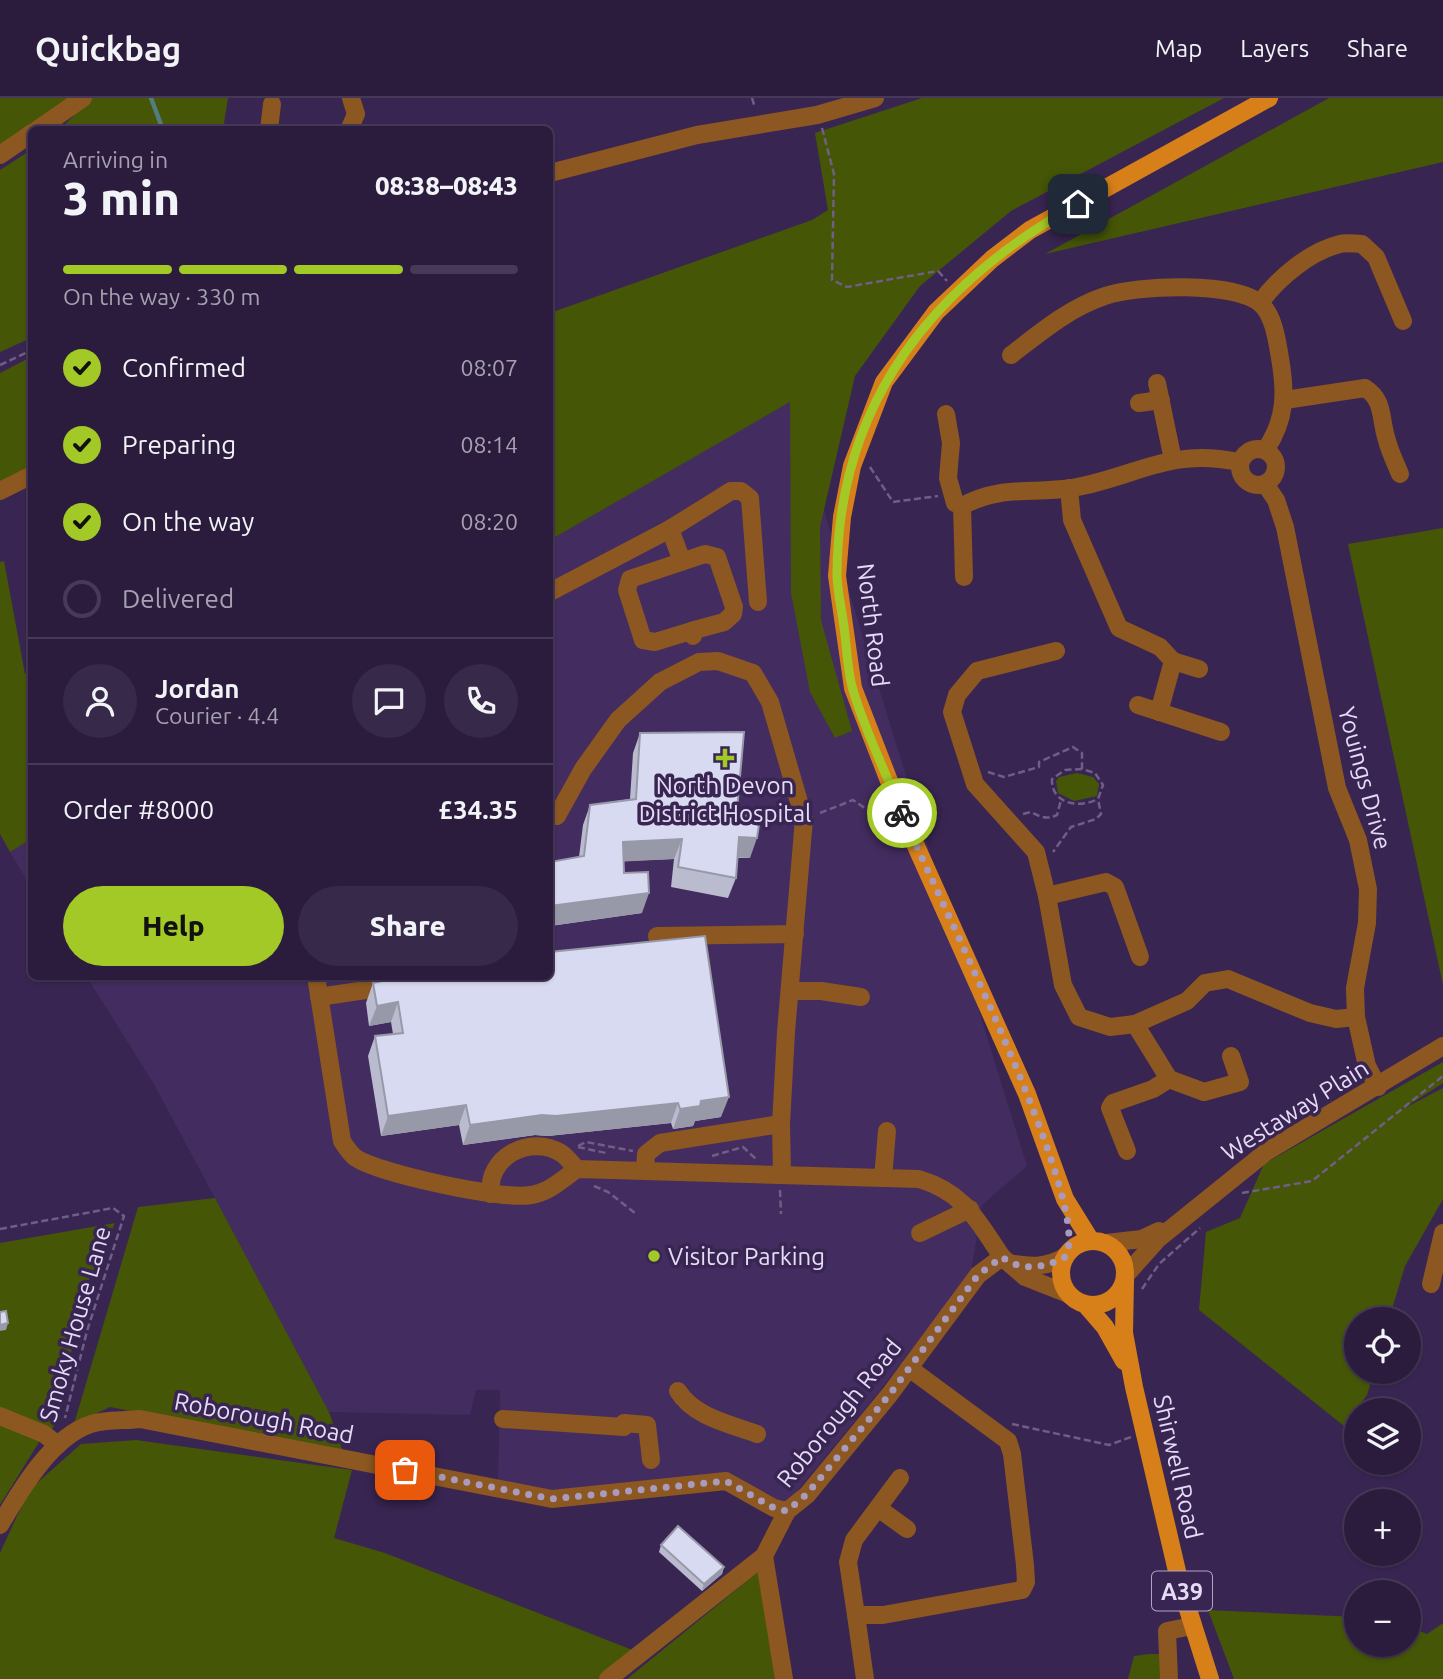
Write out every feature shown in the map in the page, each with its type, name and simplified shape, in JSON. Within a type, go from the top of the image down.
[{"type":"main road","name":"North Road","points":[[1098,1242],[1065,1199],[1027,1094],[904,817],[853,688],[837,576],[842,517],[858,450],[884,382],[936,312],[992,259],[1030,230],[1269,98]]},
{"type":"main road","name":"North Road","points":[[1065,1199],[1066,1254]]},
{"type":"main road","points":[[1098,1242],[1121,1256],[1125,1278],[1111,1300],[1086,1305],[1068,1294],[1061,1276],[1066,1254],[1098,1242]]},
{"type":"main road","name":"Shirwell Road","points":[[1125,1278],[1124,1333],[1134,1387],[1192,1626],[1210,1679]]},
{"type":"main road","name":"Shirwell Road","points":[[1086,1305],[1105,1326],[1134,1387]]},
{"type":"street","points":[[43,126],[83,98]]},
{"type":"street","points":[[351,126],[356,114],[352,98]]},
{"type":"street","points":[[553,172],[697,135],[817,115],[875,98]]},
{"type":"street","points":[[270,126],[272,104]]},
{"type":"street","points":[[0,155],[28,136]]},
{"type":"street","points":[[1260,303],[1276,281],[1304,262],[1340,244],[1362,244],[1376,257],[1403,321]]},
{"type":"street","points":[[1012,355],[1064,315],[1107,295],[1185,287],[1222,288],[1260,303],[1271,317],[1285,400],[1278,431],[1266,449]]},
{"type":"street","points":[[1285,400],[1365,387],[1381,405],[1385,436],[1399,474]]},
{"type":"street","points":[[1139,403],[1159,391],[1173,460]]},
{"type":"street","points":[[946,414],[951,443],[948,478],[957,500],[964,577]]},
{"type":"street","points":[[1252,449],[1266,449],[1275,460],[1273,478],[1265,484],[1246,481],[1239,471],[1239,462],[1252,449]]},
{"type":"street","points":[[957,500],[1007,490],[1069,488],[1173,460],[1213,457],[1239,462]]},
{"type":"street","points":[[0,491],[28,477]]},
{"type":"street","name":"Youings Drive","points":[[1265,484],[1276,500],[1285,527],[1337,788],[1358,840],[1368,889],[1367,923],[1355,988],[1356,1017],[1367,1066],[1378,1087]]},
{"type":"street","points":[[1069,488],[1072,520],[1119,628],[1160,647],[1173,661],[1199,669]]},
{"type":"street","points":[[553,590],[670,529],[731,491],[747,494],[750,498],[758,602]]},
{"type":"street","points":[[670,529],[682,561]]},
{"type":"street","points":[[705,554],[717,557],[734,607],[730,618],[692,634],[655,642],[643,640],[627,590],[627,584],[635,575],[705,554]]},
{"type":"street","points":[[692,634],[698,638],[700,663]]},
{"type":"street","points":[[1056,651],[986,668],[965,682],[952,712],[975,784],[1036,852],[1063,985],[1079,1017],[1110,1027],[1135,1024],[1187,1001],[1205,984],[1228,979],[1310,1013],[1336,1019],[1356,1017]]},
{"type":"street","points":[[1159,712],[1171,678],[1173,661]]},
{"type":"street","points":[[556,816],[583,769],[620,718],[660,682],[700,663],[719,662],[753,673],[770,702],[804,819],[781,1124],[782,1175]]},
{"type":"street","points":[[1138,705],[1221,732]]},
{"type":"street","points":[[1047,896],[1106,882],[1115,887],[1140,957]]},
{"type":"street","points":[[657,936],[795,934]]},
{"type":"street","points":[[317,980],[342,1141],[351,1153],[367,1162],[469,1192],[491,1194],[531,1205],[577,1169],[919,1180],[952,1192],[970,1209],[1006,1260],[1024,1277],[1068,1294]]},
{"type":"street","points":[[319,997],[395,985]]},
{"type":"street","points":[[790,991],[821,991],[862,997]]},
{"type":"street","points":[[1135,1024],[1169,1079],[1204,1092],[1240,1082],[1231,1056]]},
{"type":"street","name":"Westaway Plain","points":[[1125,1278],[1141,1256],[1178,1222],[1266,1152],[1443,1046]]},
{"type":"street","points":[[1127,1151],[1110,1108],[1113,1103],[1153,1089],[1169,1079]]},
{"type":"street","points":[[645,1170],[646,1154],[660,1143],[781,1124]]},
{"type":"street","points":[[883,1178],[887,1131]]},
{"type":"street","points":[[491,1194],[489,1181],[495,1168],[503,1156],[520,1149],[560,1152],[577,1169]]},
{"type":"street","points":[[920,1233],[970,1209]]},
{"type":"street","name":"Westaway Plain","points":[[1098,1242],[1142,1240],[1178,1222]]},
{"type":"street","points":[[1431,1284],[1443,1233]]},
{"type":"street","points":[[1006,1260],[1034,1268],[1050,1265],[1066,1254]]},
{"type":"street","name":"Roborough Road","points":[[58,1445],[90,1424],[140,1419],[552,1499],[726,1481],[774,1508],[787,1511],[807,1494],[909,1368],[978,1275],[1006,1260]]},
{"type":"street","points":[[856,1615],[883,1615],[1017,1593],[1026,1582],[1012,1454],[1008,1441],[909,1368]]},
{"type":"street","points":[[678,1391],[685,1403],[696,1410],[757,1434]]},
{"type":"street","points":[[0,1416],[44,1434],[58,1445],[27,1480],[0,1525]]},
{"type":"street","points":[[503,1419],[647,1425],[651,1460]]},
{"type":"street","points":[[865,1679],[850,1552],[854,1540],[900,1478]]},
{"type":"street","points":[[878,1508],[907,1529]]},
{"type":"street","points":[[608,1679],[764,1556],[787,1511]]},
{"type":"street","points":[[764,1556],[784,1679]]},
{"type":"street","points":[[1169,1679],[1167,1630],[1192,1626]]},
{"type":"path","points":[[817,115],[828,145],[834,174],[832,280],[847,287],[938,271],[957,292]]},
{"type":"path","points":[[0,365],[28,352]]},
{"type":"path","points":[[858,450],[893,502],[957,500]]},
{"type":"path","points":[[973,774],[986,771],[1004,777],[1039,766],[1039,762],[1073,747],[1082,753],[1082,769]]},
{"type":"path","points":[[1082,769],[1094,773],[1101,780],[1104,789],[1098,799],[1080,805],[1062,800],[1054,793],[1052,779],[1065,771],[1082,769]]},
{"type":"path","points":[[1039,867],[1046,864],[1071,827],[1101,814],[1098,799]]},
{"type":"path","points":[[804,819],[853,800],[878,817],[904,817]]},
{"type":"path","points":[[1011,823],[1026,811],[1051,818],[1057,814],[1062,800]]},
{"type":"path","points":[[1237,1194],[1312,1181],[1443,1076]]},
{"type":"path","points":[[577,1146],[609,1154]]},
{"type":"path","points":[[623,1148],[624,1157]]},
{"type":"path","points":[[599,1183],[592,1187],[608,1192],[635,1213]]},
{"type":"path","points":[[780,1196],[781,1214]]},
{"type":"path","name":"Smoky House Lane","points":[[0,1229],[113,1208],[124,1216],[87,1331],[65,1420]]},
{"type":"path","points":[[1138,1294],[1159,1264],[1208,1220]]},
{"type":"path","points":[[1109,1445],[1146,1432]]},
{"type":"shaded area","name":"North Devon District Hospital","points":[[790,401],[1027,1166],[982,1205],[971,1272],[878,1393],[788,1502],[773,1499],[731,1473],[556,1494],[498,1483],[500,1390],[476,1390],[470,1415],[329,1412],[155,1086],[89,980],[553,980],[553,538]]},
{"type":"shaded area","points":[[28,841],[28,882],[10,852]]},
{"type":"green space","points":[[0,98],[76,98],[33,126],[28,126],[28,129],[0,147]]},
{"type":"green space","points":[[92,98],[228,98],[223,126],[63,126]]},
{"type":"green space","points":[[922,98],[1224,98],[1011,211],[920,286],[855,376],[820,527],[821,620],[852,731],[835,738],[810,692],[791,593],[790,402],[553,538],[553,312],[812,220],[828,210],[815,133]]},
{"type":"green space","points":[[1329,98],[1443,98],[1443,162],[1045,254]]},
{"type":"green space","points":[[28,152],[28,339],[0,352],[0,170]]},
{"type":"green space","points":[[28,359],[28,470],[0,484],[0,373]]},
{"type":"green space","points":[[1443,528],[1443,985],[1348,544]]},
{"type":"green space","points":[[4,561],[25,674],[28,672],[28,841],[10,852],[0,834],[0,562]]},
{"type":"green space","points":[[1077,773],[1093,777],[1099,784],[1097,796],[1074,801],[1058,793],[1056,781],[1059,777]]},
{"type":"green space","points":[[1443,1062],[1443,1083],[1401,1110],[1443,1088],[1443,1199],[1405,1266],[1393,1307],[1344,1307],[1344,1384],[1370,1384],[1365,1398],[1344,1398],[1344,1426],[1199,1310],[1206,1232],[1240,1218],[1264,1164]]},
{"type":"green space","points":[[215,1198],[329,1412],[343,1452],[110,1407],[74,1424],[138,1207]]},
{"type":"green space","points":[[115,1223],[82,1295],[58,1422],[39,1442],[0,1505],[0,1331],[5,1330],[0,1318],[0,1243]]},
{"type":"green space","points":[[136,1440],[352,1470],[334,1538],[385,1553],[635,1651],[604,1679],[0,1679],[0,1553],[29,1490],[81,1444]]},
{"type":"green space","points":[[758,1572],[780,1679],[627,1679]]},
{"type":"green space","points":[[1208,1610],[1344,1616],[1344,1657],[1421,1657],[1421,1632],[1427,1634],[1443,1623],[1443,1679],[1234,1679]]},
{"type":"green space","points":[[1162,1654],[1165,1679],[1128,1679],[1134,1656]]},
{"type":"building","points":[[744,732],[737,810],[761,812],[757,838],[739,837],[736,878],[678,867],[682,839],[623,842],[624,873],[648,872],[649,893],[553,906],[553,861],[584,856],[590,805],[636,799],[640,733]]},
{"type":"building","points":[[705,936],[729,1097],[701,1101],[700,1106],[680,1109],[678,1103],[556,1116],[542,1115],[470,1125],[466,1105],[388,1116],[375,1036],[403,1033],[398,1002],[377,1006],[373,983],[387,980],[553,980],[553,952]]},
{"type":"building","points":[[6,1311],[8,1323],[0,1325],[0,1312]]},
{"type":"building","points":[[678,1526],[724,1567],[704,1584],[661,1545]]},
{"type":"waterway","points":[[151,98],[162,126]]},
{"type":"way so far","points":[[405,1470],[552,1499],[726,1481],[780,1511],[787,1511],[807,1494],[890,1394],[978,1275],[992,1262],[1002,1257],[1009,1263],[1034,1268],[1050,1265],[1065,1257],[1068,1252],[1065,1199],[1027,1094],[902,813]]},
{"type":"place","name":"North Devon District Hospital","points":[[725,758]]},
{"type":"place","name":"Visitor Parking","points":[[654,1256]]},
{"type":"route","points":[[902,813],[853,688],[837,576],[842,517],[852,466],[884,382],[936,312],[992,259],[1030,230],[1078,204]]}]
